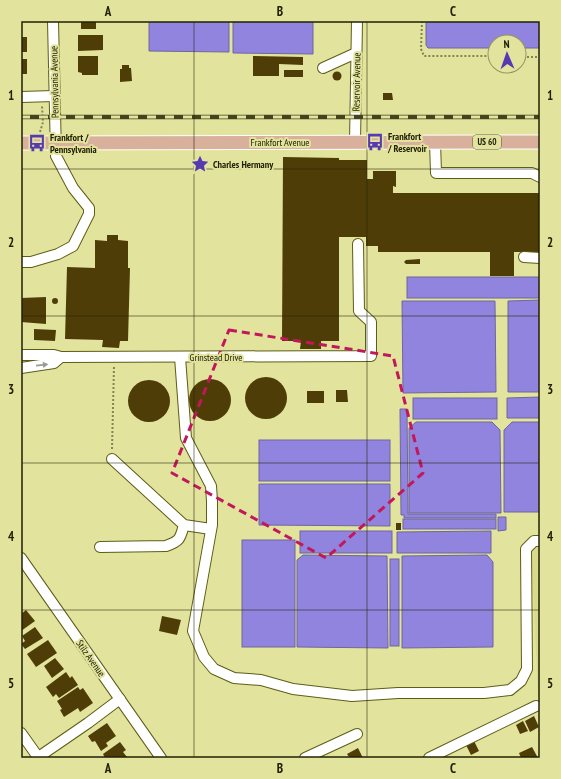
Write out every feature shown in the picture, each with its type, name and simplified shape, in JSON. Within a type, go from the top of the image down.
[{"type":"main road","name":"Frankfort Avenue","points":[[21,143],[540,142]]},
{"type":"street","name":"Pennsylvania Avenue","points":[[21,262],[31,262],[58,254],[73,246],[89,214],[89,208],[73,188],[58,164],[56,156],[54,143],[53,21]]},
{"type":"street","name":"Reservoir Avenue","points":[[355,142],[357,21]]},
{"type":"street","points":[[323,68],[356,53]]},
{"type":"street","points":[[21,97],[54,96]]},
{"type":"street","points":[[435,142],[436,173],[532,173],[540,177]]},
{"type":"street","name":"Grinstead Drive","points":[[21,355],[54,355],[61,357],[371,356],[370,322],[359,311],[358,244]]},
{"type":"street","points":[[524,257],[540,258]]},
{"type":"street","name":"Grinstead Drive","points":[[21,368],[54,363],[61,357]]},
{"type":"street","points":[[180,357],[186,438],[211,486],[212,529],[193,631],[204,657],[214,669],[234,678],[261,680],[292,689],[352,696],[398,693],[484,693],[510,690],[521,681],[527,669],[526,549],[534,541],[540,541]]},
{"type":"street","points":[[112,459],[184,525],[212,529]]},
{"type":"street","points":[[100,548],[166,546],[181,538],[184,525]]},
{"type":"street","name":"Stilz Avenue","points":[[21,558],[161,758]]},
{"type":"street","points":[[21,733],[40,757],[120,699]]},
{"type":"street","points":[[429,758],[539,705]]},
{"type":"street","points":[[305,758],[357,734]]},
{"type":"path","points":[[422,21],[421,49],[424,56],[487,56]]},
{"type":"path","points":[[527,57],[540,57]]},
{"type":"path","points":[[40,132],[43,122],[42,99]]},
{"type":"path","points":[[112,459],[114,357]]},
{"type":"highlighted area","points":[[229,330],[393,356],[423,473],[326,558],[172,473]]},
{"type":"shaded area","points":[[149,21],[229,21],[229,52],[149,51]]},
{"type":"shaded area","points":[[233,21],[313,21],[313,54],[233,53]]},
{"type":"shaded area","points":[[426,21],[540,21],[540,48],[527,48],[527,34],[487,34],[487,48],[428,48],[426,45]]},
{"type":"shaded area","points":[[407,277],[540,277],[540,298],[407,298]]},
{"type":"shaded area","points":[[540,300],[540,392],[508,392],[508,301]]},
{"type":"shaded area","points":[[402,301],[495,301],[496,392],[403,393]]},
{"type":"shaded area","points":[[540,397],[540,418],[507,418],[507,398]]},
{"type":"shaded area","points":[[413,398],[497,398],[497,419],[413,419]]},
{"type":"shaded area","points":[[400,409],[407,409],[408,514],[496,514],[496,518],[404,518],[404,515],[401,515]]},
{"type":"shaded area","points":[[416,422],[492,422],[500,430],[501,513],[409,513],[409,428]]},
{"type":"shaded area","points":[[512,422],[540,422],[540,512],[504,512],[504,430]]},
{"type":"shaded area","points":[[259,440],[390,440],[390,481],[259,481]]},
{"type":"shaded area","points":[[259,484],[390,484],[390,526],[259,525]]},
{"type":"shaded area","points":[[498,517],[506,517],[506,530],[498,531]]},
{"type":"shaded area","points":[[403,519],[496,519],[496,529],[403,529]]},
{"type":"shaded area","points":[[300,531],[392,531],[392,553],[300,553]]},
{"type":"shaded area","points":[[491,531],[491,553],[397,553],[397,532]]},
{"type":"shaded area","points":[[242,540],[295,540],[295,647],[242,647]]},
{"type":"shaded area","points":[[531,545],[540,545],[540,696],[538,694]]},
{"type":"shaded area","points":[[303,555],[387,556],[388,648],[297,647],[297,560]]},
{"type":"shaded area","points":[[487,555],[493,562],[493,647],[402,648],[402,556]]},
{"type":"shaded area","points":[[390,559],[399,559],[399,646],[390,646]]},
{"type":"building","points":[[81,21],[96,21],[96,29],[81,29]]},
{"type":"building","points":[[78,35],[103,35],[103,50],[78,51]]},
{"type":"building","points":[[21,37],[27,37],[27,52],[21,52]]},
{"type":"building","points":[[78,56],[98,56],[98,75],[82,75],[82,73],[78,72]]},
{"type":"building","points":[[253,56],[303,57],[303,65],[279,64],[279,76],[253,76]]},
{"type":"building","points":[[21,59],[27,59],[27,74],[21,74]]},
{"type":"building","points":[[122,65],[129,65],[129,68],[131,68],[132,81],[120,82],[120,69],[122,69]]},
{"type":"building","points":[[284,70],[303,70],[303,77],[284,77]]},
{"type":"building","points":[[335,72],[339,72],[341,76],[339,80],[335,80],[333,78],[333,74]]},
{"type":"building","points":[[383,93],[392,93],[393,100],[383,100]]},
{"type":"building","points":[[283,157],[367,160],[367,179],[373,179],[373,171],[396,171],[396,187],[393,186],[393,193],[540,193],[540,252],[514,252],[514,276],[490,276],[490,252],[378,252],[378,246],[366,246],[366,237],[339,237],[339,341],[321,341],[321,349],[300,349],[301,341],[282,341]]},
{"type":"building","points":[[107,235],[118,235],[118,240],[128,241],[128,268],[130,268],[128,341],[120,341],[119,348],[102,347],[103,340],[65,339],[67,267],[95,268],[95,240],[107,241]]},
{"type":"building","points":[[420,259],[420,264],[406,264],[404,262],[406,260]]},
{"type":"building","points":[[46,297],[46,324],[21,322],[21,298]]},
{"type":"building","points":[[55,298],[58,301],[55,304],[52,301]]},
{"type":"building","points":[[34,329],[56,330],[55,341],[34,340]]},
{"type":"building","points":[[262,377],[270,377],[278,380],[284,386],[287,398],[284,410],[278,416],[270,419],[262,419],[254,416],[248,410],[245,402],[245,394],[248,386],[254,380]]},
{"type":"building","points":[[206,379],[214,379],[222,382],[228,388],[231,400],[228,412],[222,418],[214,421],[206,421],[198,418],[192,412],[189,404],[189,396],[192,388],[198,382]]},
{"type":"building","points":[[145,380],[153,380],[161,383],[167,389],[170,401],[167,413],[161,419],[153,422],[145,422],[137,419],[131,413],[128,405],[128,397],[131,389],[137,383]]},
{"type":"building","points":[[336,390],[347,390],[348,402],[336,402]]},
{"type":"building","points":[[307,391],[324,391],[324,403],[307,403]]},
{"type":"building","points":[[396,523],[401,523],[401,530],[396,530]]},
{"type":"building","points":[[26,610],[35,621],[21,631],[21,614]]},
{"type":"building","points":[[162,616],[181,620],[177,635],[159,631]]},
{"type":"building","points":[[35,627],[43,638],[25,649],[21,644],[25,641],[22,636]]},
{"type":"building","points":[[48,640],[57,653],[36,667],[27,654]]},
{"type":"building","points":[[55,658],[64,669],[52,678],[44,666]]},
{"type":"building","points":[[66,672],[70,678],[72,676],[78,685],[59,698],[56,694],[53,697],[46,687]]},
{"type":"building","points":[[78,687],[80,690],[83,688],[93,703],[80,712],[78,708],[64,717],[60,710],[62,709],[57,701]]},
{"type":"building","points":[[534,716],[539,727],[530,732],[525,721]]},
{"type":"building","points":[[523,721],[528,731],[520,734],[516,725]]},
{"type":"building","points":[[107,723],[116,736],[106,743],[108,746],[101,751],[95,741],[92,742],[88,736]]},
{"type":"building","points":[[474,741],[479,751],[471,755],[466,745]]},
{"type":"building","points":[[120,742],[126,750],[123,752],[127,757],[105,758],[103,754]]},
{"type":"building","points":[[532,747],[538,758],[521,758],[519,753]]},
{"type":"building","points":[[358,748],[363,758],[346,758],[349,757],[347,754]]},
{"type":"railway","points":[[21,117],[540,117]]},
{"type":"place","name":"Frankfort / Reservoir","points":[[375,142]]},
{"type":"place","name":"Frankfort / Pennsylvania","points":[[37,143]]},
{"type":"place","name":"Charles Hermany","points":[[200,164]]}]
